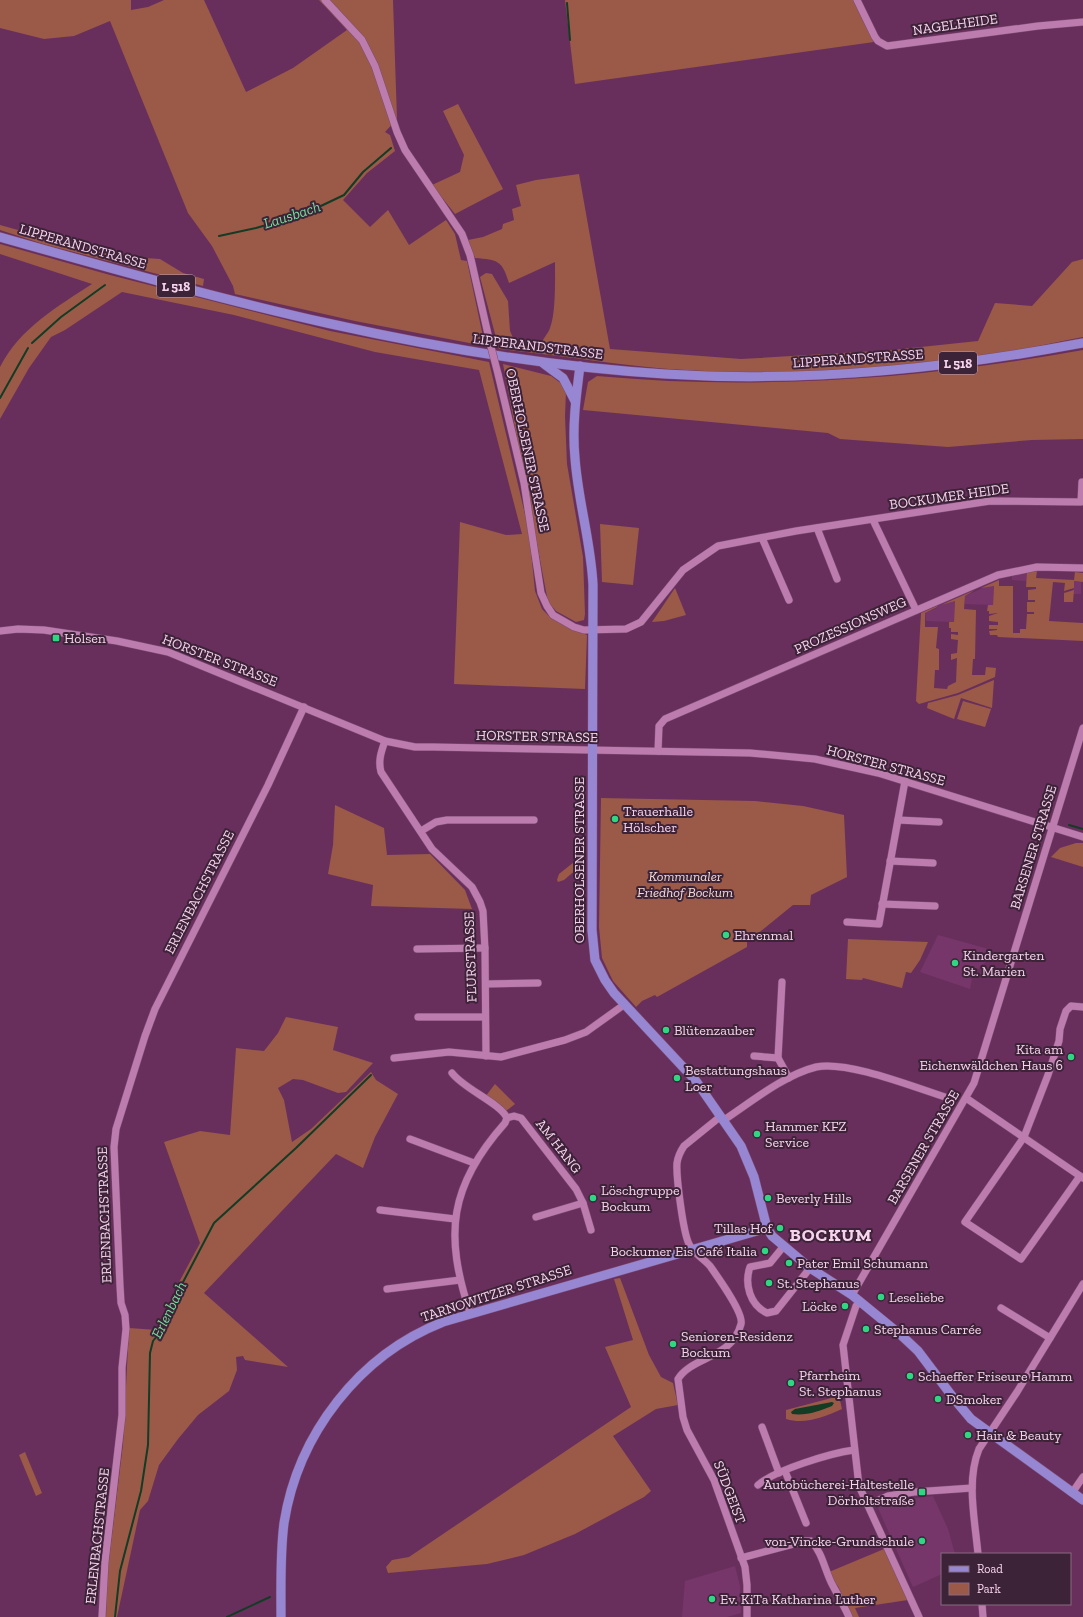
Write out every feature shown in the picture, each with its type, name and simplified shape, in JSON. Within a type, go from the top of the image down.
[{"type":"main road","name":"LIPPERANDSTRASSE","points":[[0,237],[150,280],[310,320],[466,351],[542,363],[664,374],[713,376],[833,375],[915,369],[976,361],[1083,343]]},
{"type":"main road","name":"L 518","points":[[542,363],[550,367],[563,378],[576,402]]},
{"type":"main road","name":"OBERHOLSENER STRASSE","points":[[580,366],[576,402],[574,456],[592,558],[594,630],[592,930],[594,954],[597,965],[605,980],[624,1004],[696,1081],[741,1146],[749,1165],[766,1228]]},
{"type":"main road","points":[[766,1228],[783,1247],[810,1268],[852,1295],[918,1352],[965,1413],[989,1433],[1083,1500]]},
{"type":"main road","name":"TARNOWITZER STRASSE","points":[[281,1617],[283,1534],[287,1510],[297,1473],[319,1427],[342,1395],[359,1376],[385,1354],[427,1328],[470,1313],[766,1228]]},
{"type":"street","name":"OBERHOLSENER STRASSE","points":[[325,0],[362,40],[375,66],[395,127],[405,150],[462,234],[470,256],[524,483],[541,593],[553,615],[574,627],[594,630]]},
{"type":"street","name":"NAGELHEIDE","points":[[857,0],[878,42],[887,46],[1015,29],[1083,22]]},
{"type":"street","name":"BOCKUMER HEIDE","points":[[594,630],[616,630],[633,627],[641,622],[673,580],[698,558],[718,546],[817,528],[990,501],[1081,502],[1082,482]]},
{"type":"street","name":"BOCKUMER HEIDE","points":[[873,520],[916,610]]},
{"type":"street","points":[[817,528],[837,579]]},
{"type":"street","points":[[762,538],[789,600]]},
{"type":"street","name":"PROZESSIONSWEG","points":[[658,751],[659,726],[665,719],[916,610],[1008,572],[1037,567],[1083,568]]},
{"type":"street","name":"HORSTER STRASSE","points":[[0,631],[18,629],[44,630],[146,646],[182,657],[385,741],[415,747],[658,751],[788,756],[839,764],[905,782],[1083,837]]},
{"type":"street","name":"ERLENBACHSTRASSE","points":[[102,1617],[105,1562],[120,1436],[122,1368],[126,1329],[120,1297],[114,1147],[116,1133],[145,1036],[155,1009],[268,785],[304,707]]},
{"type":"street","name":"BARSENER STRASSE","points":[[852,1295],[966,1098],[978,1074],[1083,728]]},
{"type":"street","name":"FLURSTRASSE","points":[[385,741],[380,755],[380,772],[432,849],[472,887],[483,911],[486,984],[486,1056]]},
{"type":"street","points":[[847,922],[878,924],[905,782]]},
{"type":"street","points":[[421,831],[436,822],[447,820],[534,820]]},
{"type":"street","points":[[898,820],[939,822]]},
{"type":"street","points":[[890,861],[932,863]]},
{"type":"street","points":[[882,904],[935,906]]},
{"type":"street","points":[[418,949],[485,948]]},
{"type":"street","points":[[782,982],[778,1058],[789,1078]]},
{"type":"street","points":[[486,984],[538,983]]},
{"type":"street","points":[[394,1058],[449,1052],[501,1057],[565,1040],[591,1029],[624,1004]]},
{"type":"street","points":[[966,1098],[1024,1137],[1081,1177],[1022,1259],[965,1222],[1024,1137],[1048,1075],[1059,1041],[1060,1029],[1066,1011],[1071,1006],[1083,1008]]},
{"type":"street","points":[[418,1017],[485,1017]]},
{"type":"street","points":[[754,1056],[778,1058]]},
{"type":"street","points":[[692,1249],[688,1243],[684,1226],[677,1160],[679,1152],[684,1146],[722,1118],[789,1078],[818,1067],[838,1067],[857,1070],[948,1098]]},
{"type":"street","points":[[452,1073],[457,1080],[496,1107],[506,1118],[505,1123],[474,1163],[461,1193],[455,1219],[455,1249],[460,1280],[470,1313]]},
{"type":"street","name":"AM HANG","points":[[506,1118],[514,1116],[521,1118],[576,1189],[583,1204],[591,1230]]},
{"type":"street","points":[[410,1139],[474,1163]]},
{"type":"street","points":[[536,1217],[583,1204]]},
{"type":"street","points":[[380,1210],[455,1219]]},
{"type":"street","points":[[783,1247],[770,1263],[750,1266],[748,1289],[756,1306],[767,1313],[771,1314],[776,1312],[810,1268]]},
{"type":"street","name":"SÜDGEIST","points":[[692,1249],[710,1266],[741,1317],[741,1324],[734,1340],[722,1350],[686,1371],[678,1379],[683,1417],[687,1430],[714,1480],[741,1558],[748,1585],[747,1617]]},
{"type":"street","points":[[388,1289],[460,1280]]},
{"type":"street","points":[[978,1553],[972,1488],[975,1459],[979,1449],[1083,1284]]},
{"type":"street","points":[[860,1302],[856,1306],[843,1345],[859,1486],[919,1617]]},
{"type":"street","points":[[1001,1308],[1050,1338]]},
{"type":"street","points":[[762,1427],[806,1523]]},
{"type":"street","points":[[758,1485],[766,1478],[833,1453],[854,1450]]},
{"type":"street","points":[[1072,1493],[1083,1476]]},
{"type":"street","points":[[868,1505],[888,1496],[914,1492],[972,1488]]},
{"type":"street","points":[[741,1558],[805,1541],[811,1542],[817,1547],[833,1586],[839,1594],[849,1617]]},
{"type":"street","points":[[982,1605],[983,1617]]},
{"type":"shaded area","points":[[1027,572],[1027,581],[1012,580],[1012,576]]},
{"type":"shaded area","points":[[1074,581],[1081,582],[1081,594],[1073,594]]},
{"type":"shaded area","points":[[987,586],[994,586],[993,605],[965,604],[965,596]]},
{"type":"shaded area","points":[[955,601],[954,622],[926,621],[925,613],[937,608],[937,606]]},
{"type":"shaded area","name":"Kindergarten St. Marien","points":[[938,935],[992,950],[990,960],[981,965],[979,969],[969,967],[966,977],[972,979],[970,989],[920,972]]},
{"type":"shaded area","points":[[832,1402],[834,1403],[832,1406],[813,1413],[792,1414],[791,1412],[795,1409]]},
{"type":"shaded area","name":"von-Vincke-Grundschule","points":[[933,1496],[948,1529],[955,1553],[941,1553],[941,1574],[913,1587],[878,1508],[885,1502]]},
{"type":"shaded area","name":"Ev. KiTa Katharina Luther","points":[[735,1566],[740,1586],[741,1613],[727,1617],[682,1617],[685,1581]]},
{"type":"green space","points":[[0,0],[131,0],[131,10],[148,7],[164,0],[204,0],[246,92],[293,68],[347,30],[319,0],[393,0],[397,119],[385,132],[390,135],[395,151],[367,173],[343,200],[370,227],[388,210],[409,245],[446,220],[455,234],[461,260],[467,261],[485,346],[355,321],[235,294],[233,286],[212,246],[188,213],[110,21],[74,36],[44,39],[0,28]]},
{"type":"green space","points":[[565,0],[853,0],[874,42],[575,84]]},
{"type":"green space","points":[[458,104],[503,189],[455,214],[432,185],[460,172],[464,155],[443,111]]},
{"type":"green space","points":[[579,174],[610,349],[741,359],[892,350],[978,341],[995,303],[1032,306],[1072,262],[1083,259],[1083,337],[997,354],[948,361],[873,368],[797,372],[722,372],[684,370],[638,366],[499,349],[480,277],[486,273],[492,274],[508,301],[510,331],[515,342],[540,347],[552,322],[555,296],[555,262],[509,283],[504,270],[498,263],[475,258],[468,240],[483,237],[502,229],[503,224],[514,220],[512,209],[521,206],[516,185],[536,180]]},
{"type":"green space","points":[[0,225],[83,248],[129,257],[160,259],[183,273],[204,279],[203,286],[43,244],[0,230]]},
{"type":"green space","points":[[0,244],[110,275],[330,331],[489,362],[529,531],[535,591],[542,609],[551,618],[587,635],[585,689],[454,684],[460,522],[506,535],[522,534],[479,370],[375,352],[234,315],[122,292],[65,330],[51,337],[29,368],[0,419],[0,367],[8,353],[40,320],[92,284],[0,254]]},
{"type":"green space","points":[[1083,350],[1083,439],[1032,440],[948,447],[840,439],[828,433],[583,410],[588,382],[597,376],[719,382],[841,380],[962,368]]},
{"type":"green space","points":[[503,364],[551,376],[562,384],[566,391],[565,416],[567,464],[583,557],[584,620],[576,622],[556,611],[548,602]]},
{"type":"green space","points":[[600,524],[639,528],[633,585],[602,582]]},
{"type":"green space","points":[[1037,571],[1036,578],[1074,580],[1075,572],[1083,573],[1083,582],[1074,581],[1074,588],[1064,591],[1065,583],[1053,582],[1049,621],[1083,623],[1083,641],[998,637],[997,635],[990,635],[989,631],[997,629],[989,629],[989,625],[998,625],[998,622],[989,621],[989,616],[998,613],[989,614],[989,611],[987,611],[988,605],[993,605],[994,586],[981,588],[999,580],[999,586],[1013,586],[1013,633],[1020,633],[1020,629],[1026,629],[1027,614],[1034,614],[1034,612],[1027,612],[1027,602],[1035,602],[1035,600],[1028,600],[1028,590],[1036,589],[1036,587],[1026,587],[1027,572]]},
{"type":"green space","points":[[675,588],[686,615],[664,621],[652,622]]},
{"type":"green space","points":[[975,590],[965,596],[964,609],[976,610],[975,659],[973,659],[972,675],[985,675],[986,667],[996,668],[995,677],[958,693],[919,704],[916,701],[921,613],[937,606],[925,613],[925,627],[938,627],[936,648],[939,649],[939,670],[935,670],[934,688],[947,689],[948,686],[956,682],[957,658],[951,660],[951,654],[957,653],[958,640],[951,639],[951,634],[958,635],[958,632],[951,632],[951,628],[949,628],[949,622],[954,622],[955,601],[941,605]]},
{"type":"green space","points":[[1074,590],[1073,602],[1064,602],[1064,593]]},
{"type":"green space","points":[[994,680],[992,708],[961,698],[954,719],[927,708],[928,703],[958,695]]},
{"type":"green space","points":[[963,701],[991,709],[985,727],[957,719]]},
{"type":"green space","name":"Kommunaler Friedhof Bockum","points":[[601,798],[755,801],[803,806],[844,815],[847,877],[811,895],[810,905],[793,905],[747,942],[747,947],[657,997],[655,995],[642,1001],[636,1007],[613,981],[602,958],[599,927]]},
{"type":"green space","points":[[335,805],[384,828],[387,855],[430,854],[465,890],[472,909],[371,906],[373,885],[328,874],[333,845]]},
{"type":"green space","points":[[1076,843],[1083,843],[1083,867],[1051,857],[1060,848]]},
{"type":"green space","points":[[584,854],[584,863],[564,880],[558,882],[557,880],[559,874]]},
{"type":"green space","points":[[848,939],[928,942],[920,960],[911,973],[906,972],[902,988],[863,978],[862,980],[846,979]]},
{"type":"green space","points":[[286,1017],[338,1027],[333,1050],[373,1063],[346,1092],[338,1093],[303,1080],[293,1079],[278,1088],[284,1100],[292,1142],[311,1129],[371,1072],[376,1080],[398,1094],[375,1137],[363,1168],[336,1154],[204,1293],[288,1367],[245,1360],[243,1356],[236,1357],[237,1370],[229,1391],[198,1415],[159,1465],[148,1501],[140,1510],[117,1617],[106,1617],[107,1576],[123,1444],[129,1328],[157,1330],[178,1284],[200,1243],[164,1142],[200,1131],[230,1135],[236,1048],[264,1051],[278,1033]]},
{"type":"green space","points":[[495,1084],[515,1104],[506,1111],[485,1097]]},
{"type":"green space","points":[[620,1278],[649,1355],[661,1377],[673,1383],[678,1405],[656,1409],[613,1436],[651,1491],[644,1497],[575,1534],[524,1555],[487,1564],[388,1573],[386,1567],[392,1560],[409,1557],[631,1407],[605,1347],[633,1340],[614,1279]]},
{"type":"green space","points":[[839,1396],[842,1409],[807,1421],[793,1421],[786,1419],[786,1410]]},
{"type":"green space","points":[[25,1452],[42,1493],[36,1496],[19,1455]]},
{"type":"green space","points":[[884,1549],[908,1600],[855,1608],[859,1617],[851,1617],[838,1586],[834,1583],[829,1572]]},
{"type":"waterway","points":[[567,3],[570,40]]},
{"type":"waterway","name":"Lausbach","points":[[219,236],[256,228],[304,214],[344,195],[363,172],[391,148]]},
{"type":"waterway","name":"Lausbach","points":[[32,343],[61,317],[105,285]]},
{"type":"waterway","name":"Lausbach","points":[[0,398],[28,348]]},
{"type":"waterway","points":[[1069,825],[1083,829]]},
{"type":"waterway","name":"Erlenbach","points":[[115,1617],[120,1571],[141,1491],[148,1445],[150,1353],[153,1341],[161,1331],[181,1286],[214,1223],[296,1148],[371,1075]]},
{"type":"waterway","points":[[227,1617],[270,1597]]},
{"type":"place","name":"Holsen","points":[[56,638]]},
{"type":"place","name":"Trauerhalle Hölscher","points":[[615,819]]},
{"type":"place","name":"Ehrenmal","points":[[726,935]]},
{"type":"place","name":"Kindergarten St. Marien","points":[[955,963]]},
{"type":"place","name":"Blütenzauber","points":[[666,1030]]},
{"type":"place","name":"Kita am Eichenwäldchen Haus 6","points":[[1071,1057]]},
{"type":"place","name":"Bestattungshaus Loer","points":[[677,1078]]},
{"type":"place","name":"Hammer KFZ Service","points":[[757,1134]]},
{"type":"place","name":"Löschgruppe Bockum","points":[[593,1198]]},
{"type":"place","name":"Beverly Hills","points":[[768,1198]]},
{"type":"place","name":"Tillas Hof","points":[[780,1228]]},
{"type":"place","name":"Bockumer Eis Café Italia","points":[[765,1251]]},
{"type":"place","name":"Pater Emil Schumann","points":[[789,1263]]},
{"type":"place","name":"St. Stephanus","points":[[769,1283]]},
{"type":"place","name":"Leseliebe","points":[[881,1297]]},
{"type":"place","name":"Löcke","points":[[845,1306]]},
{"type":"place","name":"Stephanus Carrée","points":[[866,1329]]},
{"type":"place","name":"Senioren-Residenz Bockum","points":[[673,1344]]},
{"type":"place","name":"Schaeffer Friseure Hamm","points":[[910,1376]]},
{"type":"place","name":"Pfarrheim St. Stephanus","points":[[791,1383]]},
{"type":"place","name":"DSmoker","points":[[938,1399]]},
{"type":"place","name":"Hair & Beauty","points":[[968,1435]]},
{"type":"place","name":"Autobücherei-Haltestelle Dörholtstraße","points":[[922,1492]]},
{"type":"place","name":"von-Vincke-Grundschule","points":[[922,1541]]},
{"type":"place","name":"Ev. KiTa Katharina Luther","points":[[712,1599]]},
{"type":"district","name":"BOCKUM","points":[[831,1235]]}]
